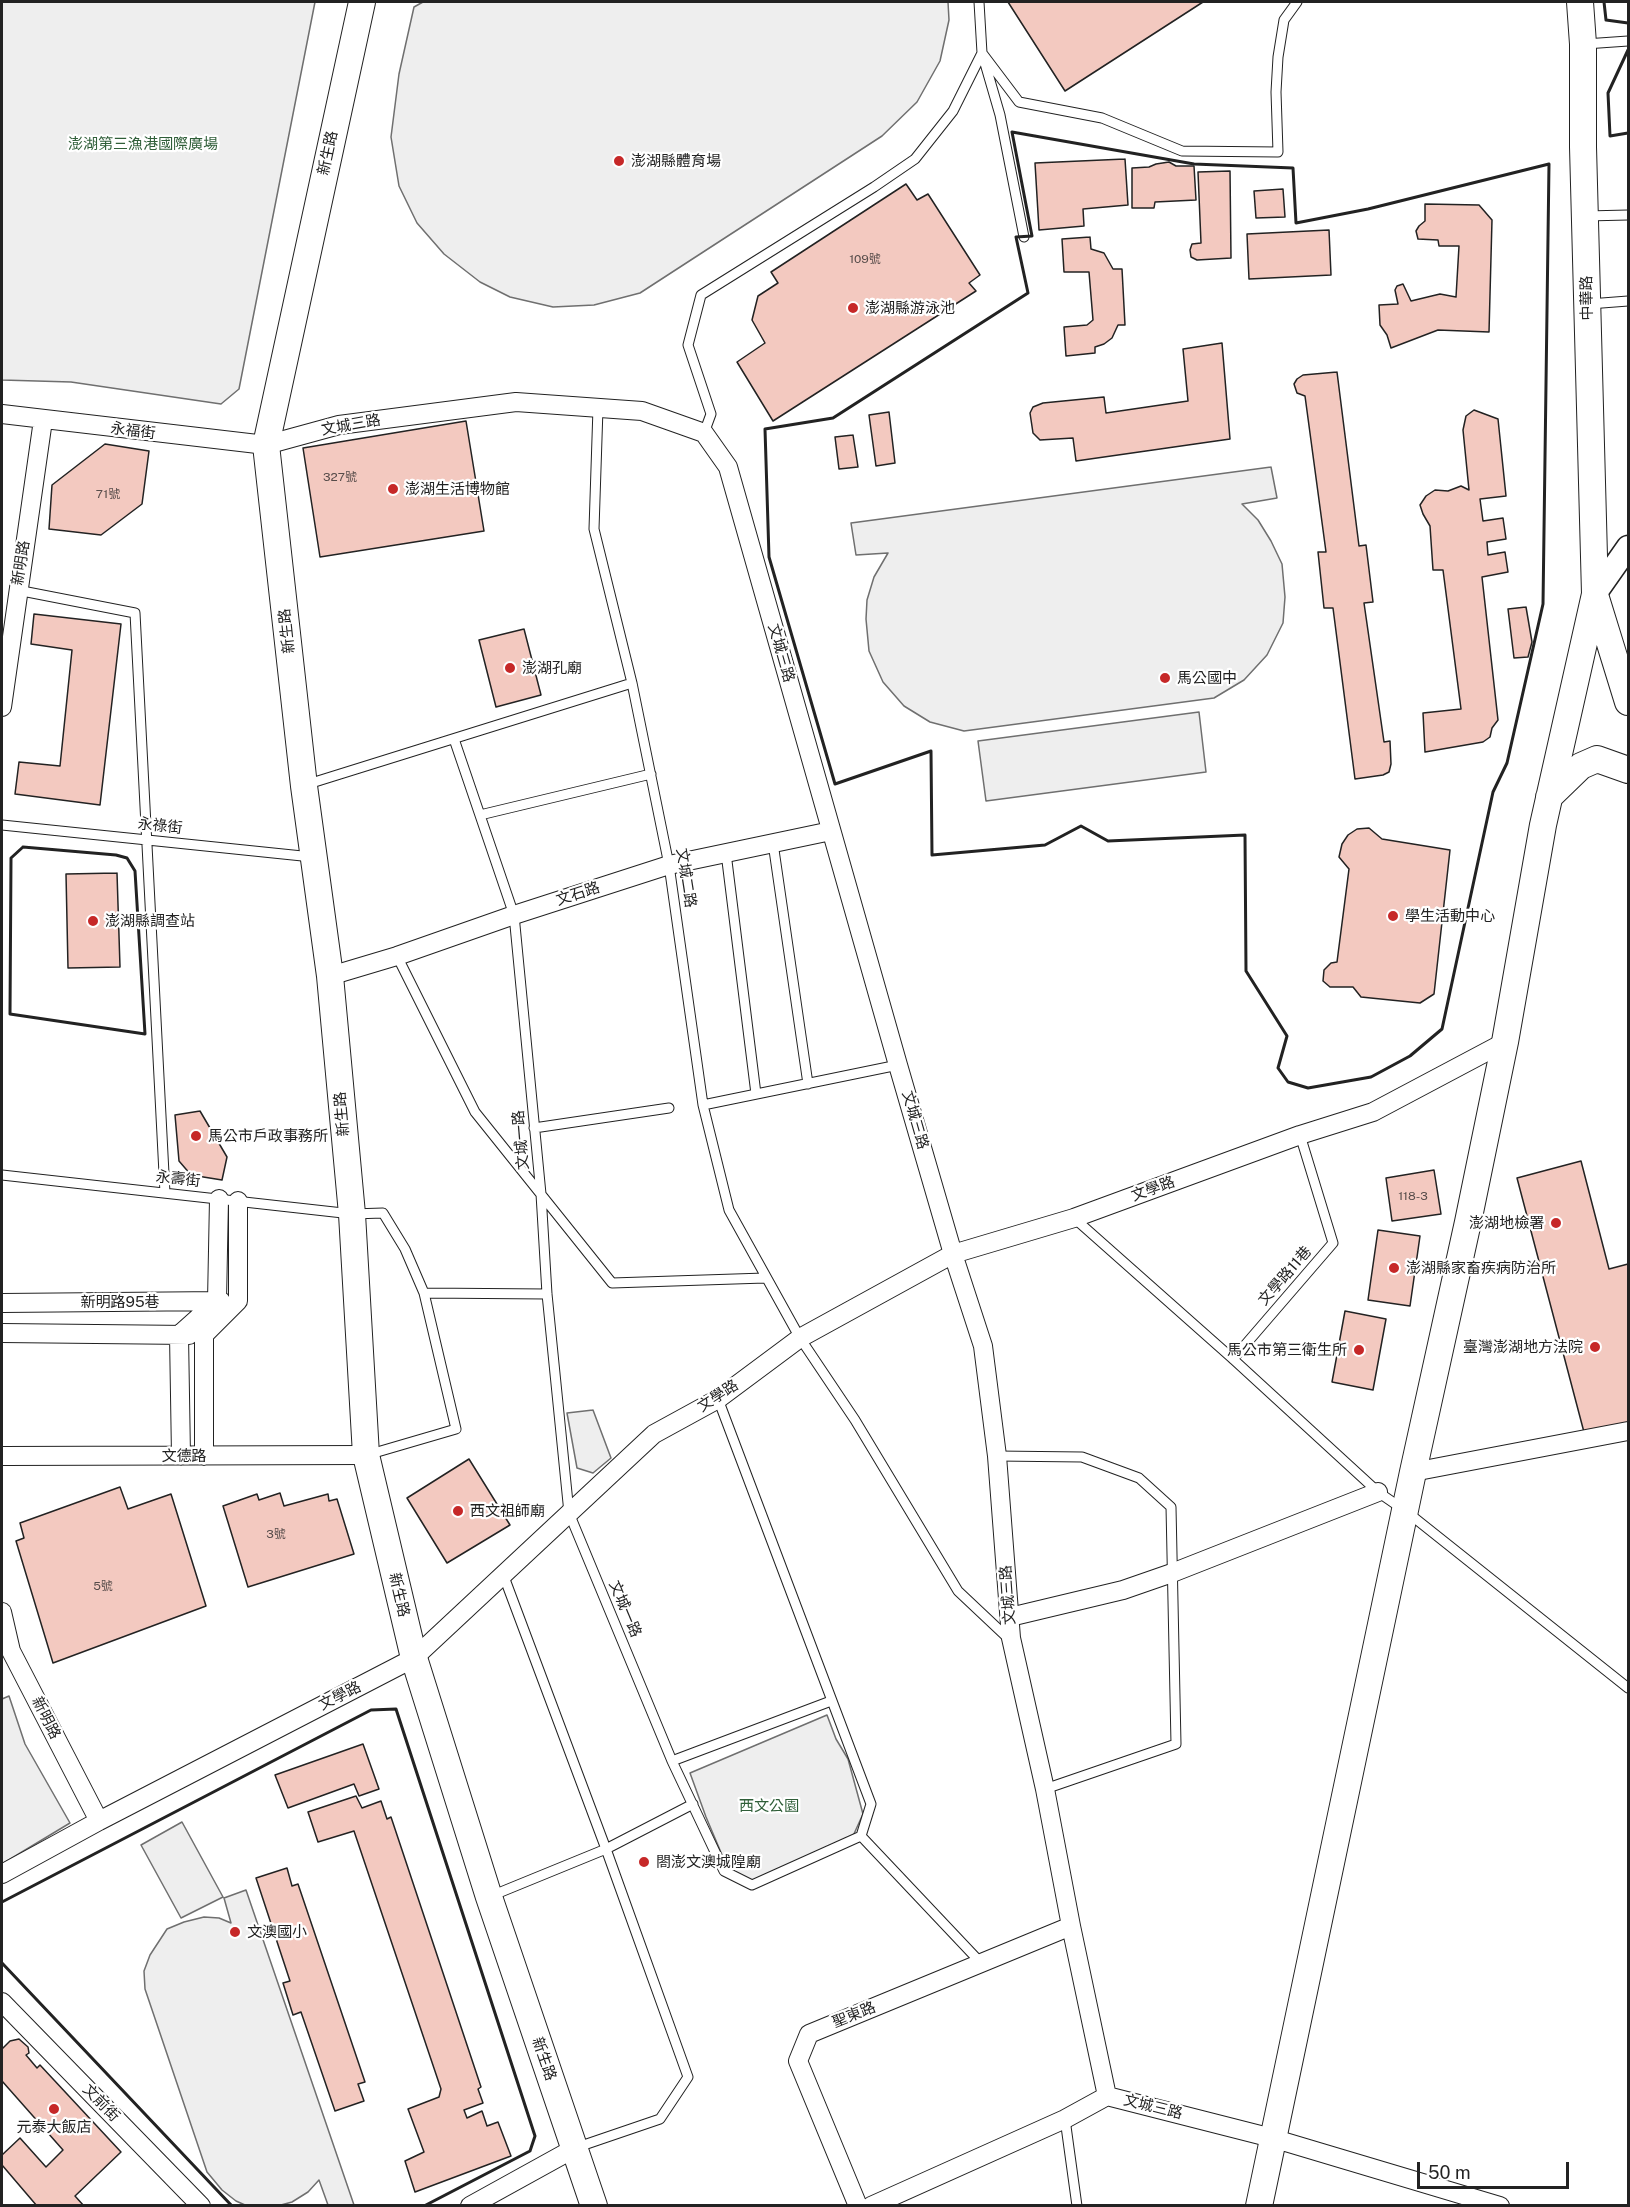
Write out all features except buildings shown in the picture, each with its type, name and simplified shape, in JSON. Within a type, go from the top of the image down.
[{"type":"main road","name":"新生路","points":[[362,2],[266,445],[304,786],[330,976],[352,1214],[366,1455],[414,1658],[489,1897],[594,2205]]},
{"type":"main road","name":"中華路","points":[[1580,2],[1583,44],[1595,594]]},
{"type":"main road","points":[[1595,594],[1629,702]]},
{"type":"main road","points":[[1259,2205],[1407,1512],[1413,1472],[1468,1222],[1505,1042],[1549,797],[1595,594]]},
{"type":"main road","points":[[1549,797],[1581,766],[1597,759],[1629,770]]},
{"type":"street","name":"文城三路","points":[[266,445],[339,425],[516,402],[642,411],[704,433],[728,467],[898,1065],[953,1254],[983,1346],[998,1456],[1013,1643],[1107,2096],[1272,2138],[1500,2205]]},
{"type":"street","name":"永福街","points":[[2,414],[266,445]]},
{"type":"street","name":"新明路","points":[[2,706],[43,420]]},
{"type":"street","points":[[1595,594],[1629,547]]},
{"type":"street","name":"文石路","points":[[330,976],[397,956],[669,865],[831,831]]},
{"type":"street","name":"文學路","points":[[2,1874],[99,1821],[414,1658],[654,1434],[718,1399],[801,1338],[953,1254],[1074,1218],[1300,1135],[1374,1112],[1505,1042]]},
{"type":"street","points":[[181,1456],[179,1335],[217,1301],[219,1199]]},
{"type":"street","points":[[204,1456],[204,1335],[238,1301],[238,1201]]},
{"type":"street","name":"新明路95巷","points":[[2,1303],[238,1301]]},
{"type":"street","points":[[2,1334],[204,1335]]},
{"type":"street","points":[[1413,1472],[1629,1431]]},
{"type":"street","name":"文德路","points":[[2,1456],[366,1455]]},
{"type":"street","points":[[1010,1617],[1123,1590],[1378,1492]]},
{"type":"street","name":"新明路","points":[[2,1612],[11,1651],[99,1821]]},
{"type":"street","name":"聖東路","points":[[858,2205],[798,2061],[809,2034],[1071,1926]]},
{"type":"street","name":"文前街","points":[[2,2002],[201,2205]]},
{"type":"street","points":[[871,2205],[1065,2119],[1107,2096]]},
{"type":"street","points":[[470,2205],[575,2148]]},
{"type":"lane","points":[[979,2],[982,53],[1000,115],[1024,237]]},
{"type":"lane","points":[[982,53],[1019,102],[1102,118],[1182,151],[1278,152],[1276,92],[1278,57],[1284,20],[1297,2]]},
{"type":"lane","points":[[1583,44],[1629,41]]},
{"type":"lane","points":[[704,433],[711,414],[688,345],[701,295],[915,159],[952,111],[982,53]]},
{"type":"lane","points":[[1585,216],[1629,215]]},
{"type":"lane","points":[[1587,304],[1629,301]]},
{"type":"lane","name":"文城二路","points":[[598,408],[594,530],[632,683],[651,774],[669,865],[703,1105],[729,1210],[765,1278],[801,1338],[855,1420],[958,1591],[1013,1643]]},
{"type":"lane","points":[[17,590],[135,613],[165,1193]]},
{"type":"lane","points":[[304,786],[632,683]]},
{"type":"lane","name":"文城一路","points":[[454,739],[514,915],[541,1194],[547,1294],[569,1513],[672,1761],[724,1871],[752,1885],[861,1836]]},
{"type":"lane","points":[[480,816],[651,774]]},
{"type":"lane","name":"永祿街","points":[[2,825],[315,857]]},
{"type":"lane","points":[[773,843],[808,1084]]},
{"type":"lane","points":[[726,853],[756,1094]]},
{"type":"lane","points":[[397,956],[475,1112],[612,1283],[765,1278]]},
{"type":"lane","points":[[703,1105],[898,1065]]},
{"type":"lane","points":[[534,1128],[669,1108]]},
{"type":"lane","name":"文學路11巷","points":[[1233,1359],[1334,1243],[1300,1135]]},
{"type":"lane","name":"永壽街","points":[[2,1175],[352,1214],[383,1213],[405,1249],[424,1293]]},
{"type":"lane","points":[[1074,1218],[1378,1492],[1407,1512],[1629,1688]]},
{"type":"lane","points":[[366,1455],[456,1429],[424,1293],[547,1294]]},
{"type":"lane","points":[[718,1399],[871,1804],[861,1836],[981,1963]]},
{"type":"lane","points":[[998,1456],[1082,1457],[1139,1478],[1171,1508],[1176,1744],[1045,1789]]},
{"type":"lane","points":[[503,1574],[688,2077],[660,2119],[575,2148]]},
{"type":"lane","points":[[672,1761],[831,1701]]},
{"type":"lane","points":[[489,1897],[606,1849],[693,1804]]},
{"type":"lane","points":[[1065,2119],[1077,2205]]},
{"type":"green space","name":"澎湖第三漁港國際廣場","points":[[2,2],[315,2],[239,389],[221,404],[71,382],[2,380]]},
{"type":"green space","name":"澎湖縣體育場","points":[[423,2],[948,2],[949,20],[940,61],[917,102],[882,136],[640,293],[594,305],[553,307],[510,297],[480,282],[444,254],[417,223],[399,186],[391,137],[399,74],[414,7]]},
{"type":"green space","points":[[1271,467],[1277,498],[1242,504],[1258,520],[1282,564],[1285,597],[1283,623],[1267,655],[1244,680],[1214,698],[964,731],[930,722],[904,706],[883,682],[869,651],[866,619],[867,600],[874,577],[888,553],[856,555],[851,523]]},
{"type":"green space","points":[[1199,712],[1206,772],[986,801],[978,741]]},
{"type":"green space","points":[[593,1410],[611,1458],[593,1473],[577,1468],[567,1413]]},
{"type":"green space","points":[[9,1696],[25,1744],[70,1823],[2,1864],[2,1699]]},
{"type":"green space","name":"西文公園","points":[[827,1715],[836,1739],[848,1759],[863,1814],[853,1836],[752,1882],[728,1869],[690,1773]]},
{"type":"green space","points":[[182,1822],[223,1897],[181,1918],[141,1845]]},
{"type":"green space","points":[[246,1890],[354,2205],[328,2205],[319,2180],[308,2192],[292,2202],[281,2205],[245,2205],[222,2190],[207,2172],[145,1989],[144,1971],[150,1955],[167,1929],[204,1917],[219,1918],[231,1923],[224,1898]]},
{"type":"wall","points":[[1604,2],[1606,20],[1628,23]]},
{"type":"wall","points":[[1628,50],[1608,93],[1610,136],[1628,133]]},
{"type":"wall","points":[[1012,132],[1194,164],[1293,168],[1296,223],[1368,209],[1549,164],[1543,604],[1507,763],[1493,792],[1442,1029],[1410,1056],[1371,1077],[1308,1088],[1288,1082],[1278,1068],[1287,1036],[1246,971],[1245,835],[1108,841],[1081,826],[1045,845],[932,855],[931,751],[835,784],[769,557],[765,429],[833,418],[1028,293],[1016,237],[1032,236],[1012,132]]},
{"type":"wall","points":[[23,847],[116,855],[127,858],[135,871],[145,1034],[10,1014],[11,858],[23,847]]},
{"type":"wall","points":[[2,1902],[371,1710],[396,1709],[535,2136],[530,2151],[424,2206]]},
{"type":"wall","points":[[2,1963],[232,2206]]},
{"type":"place","name":"澎湖縣體育場","points":[[619,161]]},
{"type":"place","name":"澎湖縣游泳池","points":[[853,308]]},
{"type":"place","name":"澎湖生活博物館","points":[[393,489]]},
{"type":"place","name":"澎湖孔廟","points":[[510,668]]},
{"type":"place","name":"馬公國中","points":[[1165,678]]},
{"type":"place","name":"學生活動中心","points":[[1393,916]]},
{"type":"place","name":"澎湖縣調查站","points":[[93,921]]},
{"type":"place","name":"馬公市戶政事務所","points":[[196,1136]]},
{"type":"place","name":"澎湖地檢署","points":[[1556,1223]]},
{"type":"place","name":"澎湖縣家畜疾病防治所","points":[[1394,1268]]},
{"type":"place","name":"臺灣澎湖地方法院","points":[[1595,1347]]},
{"type":"place","name":"馬公市第三衛生所","points":[[1359,1350]]},
{"type":"place","name":"西文祖師廟","points":[[458,1511]]},
{"type":"place","name":"閤澎文澳城隍廟","points":[[644,1862]]},
{"type":"place","name":"文澳國小","points":[[235,1932]]},
{"type":"place","name":"元泰大飯店","points":[[54,2109]]}]
